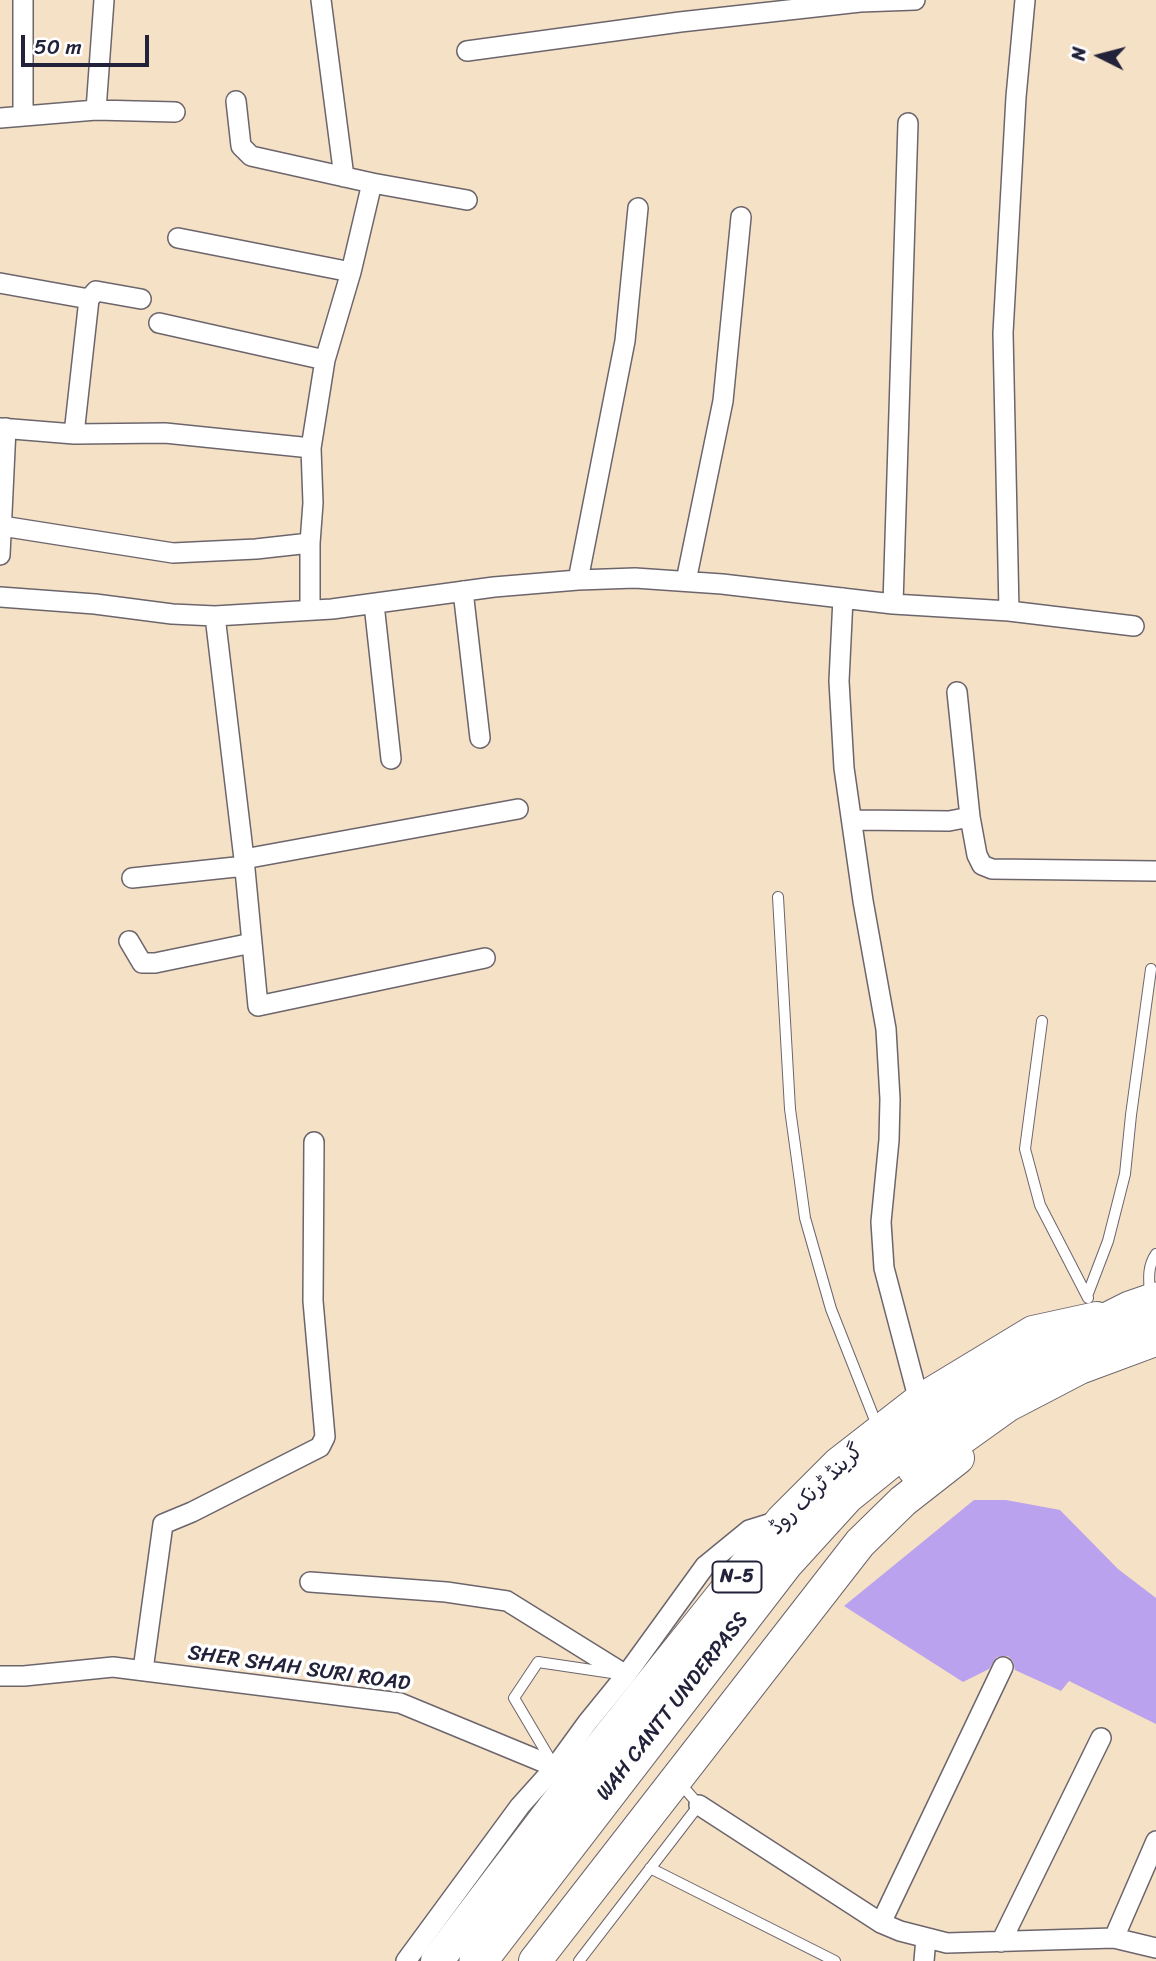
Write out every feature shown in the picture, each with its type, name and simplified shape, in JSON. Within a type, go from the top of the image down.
[{"type":"highway","name":"WAH CANTT UNDERPASS","points":[[478,1961],[785,1562],[846,1495],[967,1397],[1010,1370],[1131,1315]]},
{"type":"highway","name":"WAH CANTT UNDERPASS","points":[[505,1961],[763,1625],[819,1557],[869,1507],[934,1454],[1007,1403],[1078,1366],[1131,1315]]},
{"type":"main road","name":"گرینڈ ٹرنک روڈ","points":[[437,1961],[568,1770],[782,1520],[838,1464],[919,1401],[1033,1332],[1131,1315]]},
{"type":"main road","points":[[535,1961],[859,1543],[942,1469],[1031,1405],[1131,1315]]},
{"type":"street","points":[[23,0],[23,116]]},
{"type":"street","points":[[96,110],[104,0]]},
{"type":"street","points":[[321,0],[344,177]]},
{"type":"street","points":[[467,51],[680,22],[860,2],[915,0]]},
{"type":"street","points":[[1009,611],[1003,333],[1016,97],[1026,0]]},
{"type":"street","points":[[236,101],[241,146],[251,156],[373,183],[467,200]]},
{"type":"street","points":[[0,118],[96,110],[175,112]]},
{"type":"street","points":[[893,604],[908,123]]},
{"type":"street","points":[[310,610],[313,503],[311,448],[325,360],[373,183]]},
{"type":"street","points":[[578,580],[625,341],[638,208]]},
{"type":"street","points":[[686,581],[723,401],[741,217]]},
{"type":"street","points":[[177,238],[351,272]]},
{"type":"street","points":[[0,283],[89,299]]},
{"type":"street","points":[[74,434],[89,299],[96,291],[141,299]]},
{"type":"street","points":[[159,323],[325,360]]},
{"type":"street","points":[[0,555],[3,428],[74,434],[165,433],[311,448]]},
{"type":"street","points":[[2,526],[173,553],[310,543]]},
{"type":"street","points":[[0,597],[215,616],[374,604],[463,591],[578,580],[635,578],[686,581],[893,604],[1009,611],[1134,626]]},
{"type":"street","points":[[463,591],[481,738]]},
{"type":"street","points":[[843,598],[839,681],[844,768],[863,901],[886,1029],[890,1098],[881,1222],[884,1268],[919,1401]]},
{"type":"street","points":[[374,604],[391,759]]},
{"type":"street","points":[[215,616],[258,1006],[485,958]]},
{"type":"street","points":[[957,692],[970,817],[976,855],[982,865],[992,869],[1156,871]]},
{"type":"street","points":[[132,878],[244,863],[518,810]]},
{"type":"street","points":[[853,820],[949,821],[970,817]]},
{"type":"street","points":[[129,941],[142,963],[155,964],[252,943]]},
{"type":"street","points":[[143,1670],[163,1524],[320,1447],[325,1437],[313,1301],[314,1142]]},
{"type":"street","points":[[406,1961],[520,1806],[568,1770],[587,1723],[626,1675],[705,1566],[749,1530],[782,1520]]},
{"type":"street","points":[[310,1582],[446,1592],[507,1601],[626,1675]]},
{"type":"street","name":"SHER SHAH SURI ROAD","points":[[0,1676],[113,1667],[400,1703],[568,1770]]},
{"type":"street","points":[[881,1923],[1003,1667]]},
{"type":"street","points":[[1001,1942],[1101,1738]]},
{"type":"street","points":[[699,1805],[881,1923],[900,1931],[947,1943],[1114,1938],[1156,1948]]},
{"type":"street","points":[[1114,1938],[1156,1841]]},
{"type":"street","points":[[924,1961],[926,1938]]},
{"type":"lane","points":[[778,897],[790,1109],[805,1218],[831,1309],[880,1432]]},
{"type":"lane","points":[[1131,1315],[1108,1241],[1125,1174],[1151,969]]},
{"type":"lane","points":[[1042,1021],[1025,1149],[1040,1205],[1131,1315]]},
{"type":"lane","points":[[1131,1315],[1150,1262],[1156,1254]]},
{"type":"lane","points":[[568,1770],[514,1698],[538,1662],[626,1675]]},
{"type":"lane","points":[[579,1961],[699,1805],[676,1779]]},
{"type":"lane","points":[[650,1868],[835,1961]]},
{"type":"building","points":[[974,1500],[1006,1500],[1060,1510],[1118,1569],[1156,1598],[1156,1724],[1069,1681],[1061,1691],[1015,1670],[1013,1661],[1008,1656],[997,1657],[989,1669],[963,1682],[844,1606]]}]
